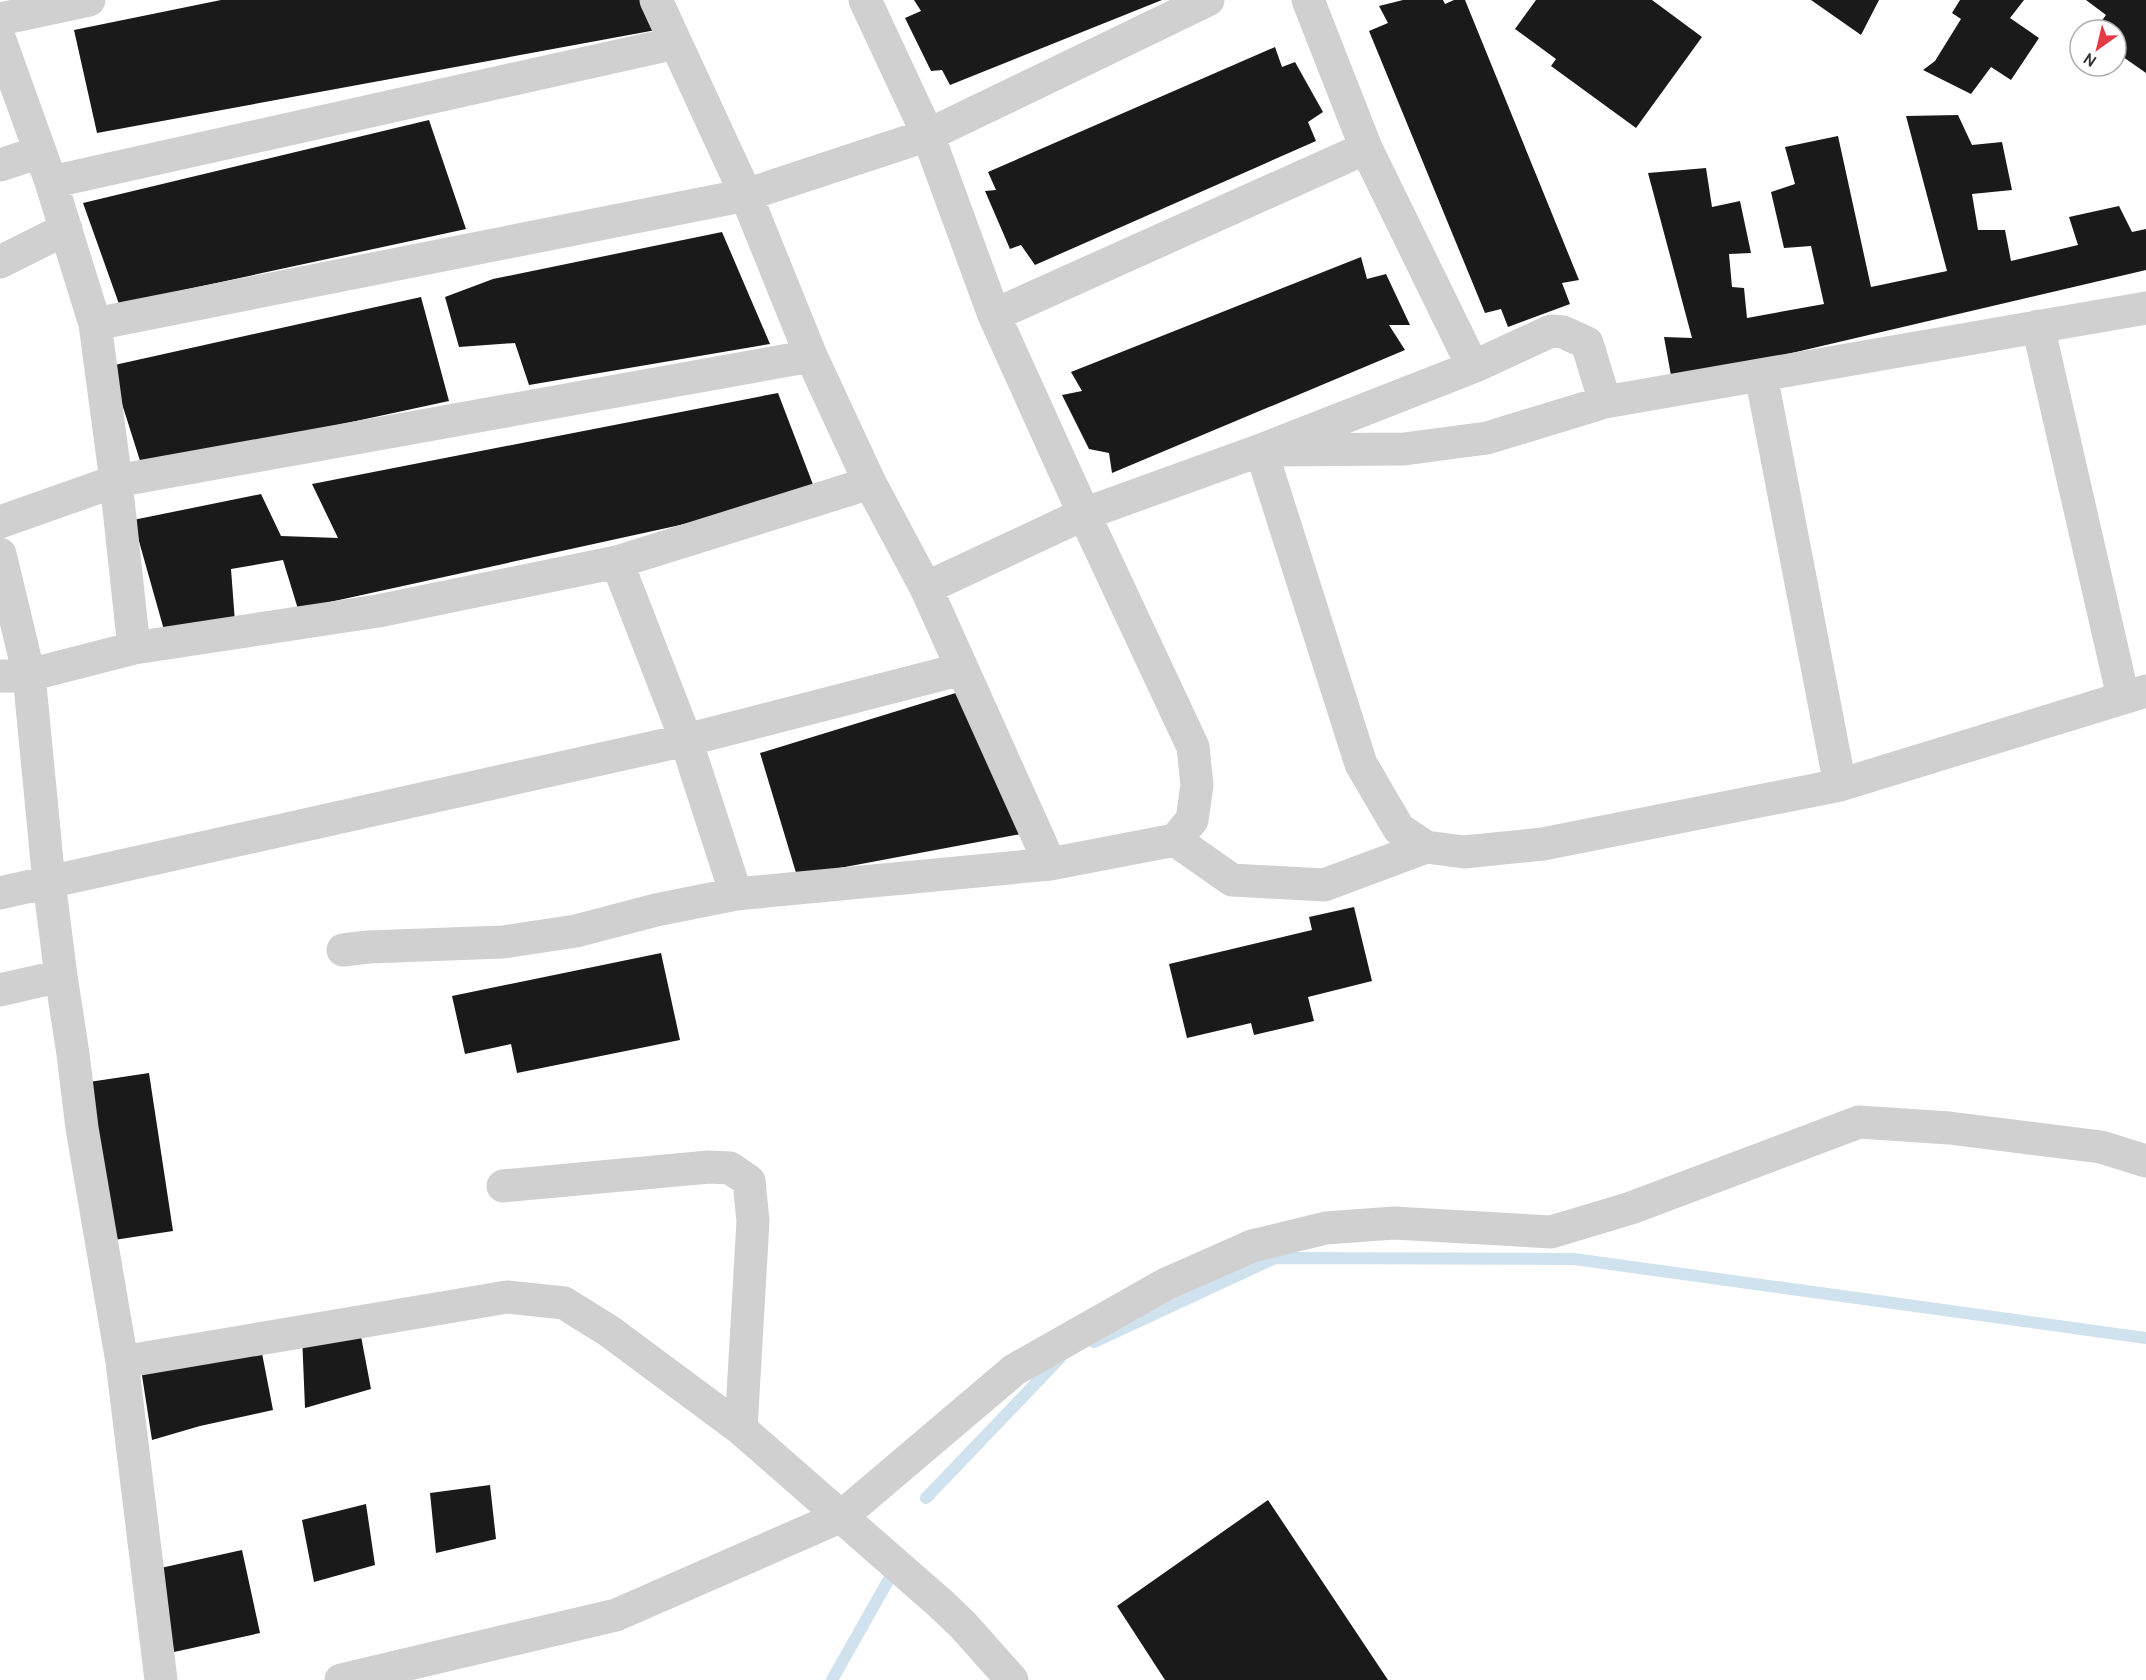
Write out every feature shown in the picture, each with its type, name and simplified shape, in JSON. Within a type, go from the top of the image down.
[{"type":"street","points":[[0,19],[89,0]]},
{"type":"street","points":[[656,0],[746,195],[811,356],[870,483],[926,588],[1050,864]]},
{"type":"street","points":[[343,950],[503,942],[576,931],[656,910],[736,894],[1050,864],[1175,840],[1192,820],[1197,785],[1193,747],[994,315],[928,135],[865,0]]},
{"type":"street","points":[[95,324],[746,195],[928,135],[1208,0]]},
{"type":"street","points":[[1308,0],[1366,148],[1473,367]]},
{"type":"street","points":[[0,40],[51,182],[95,324],[116,481],[134,648]]},
{"type":"street","points":[[51,182],[676,43]]},
{"type":"street","points":[[994,315],[1366,148]]},
{"type":"street","points":[[0,165],[40,152]]},
{"type":"street","points":[[0,262],[66,229]]},
{"type":"street","points":[[1260,450],[1404,449],[1487,438],[1605,402],[2146,308]]},
{"type":"street","points":[[1260,450],[1361,764],[1399,829],[1426,847],[1464,852],[1543,844],[1840,785],[2134,694],[2038,326]]},
{"type":"street","points":[[926,588],[1084,514],[1260,450],[1473,367],[1551,331],[1563,332],[1587,343],[1605,402]]},
{"type":"street","points":[[0,522],[116,481],[811,356]]},
{"type":"street","points":[[1761,375],[1840,785]]},
{"type":"street","points":[[15,675],[134,648],[378,610],[617,562],[870,483]]},
{"type":"street","points":[[0,554],[15,675],[74,1054],[82,1128],[122,1362],[161,1680]]},
{"type":"street","points":[[617,562],[686,740],[736,894]]},
{"type":"street","points":[[0,893],[686,740],[962,669]]},
{"type":"street","points":[[1175,840],[1232,880],[1324,885],[1426,847]]},
{"type":"street","points":[[0,990],[61,976]]},
{"type":"street","points":[[341,1680],[616,1615],[842,1516],[1014,1370],[1166,1284],[1252,1246],[1326,1228],[1394,1223],[1551,1232],[1631,1209],[1859,1122],[1949,1128],[2101,1147],[2146,1161]]},
{"type":"street","points":[[502,1186],[709,1167],[730,1168],[749,1181],[753,1221],[741,1429]]},
{"type":"street","points":[[122,1362],[507,1297],[564,1303],[609,1331],[741,1429],[963,1625],[1012,1680]]},
{"type":"building","points":[[221,0],[642,0],[656,30],[97,133],[74,30]]},
{"type":"building","points":[[914,0],[1162,0],[950,85],[942,70],[931,71],[905,18],[921,11]]},
{"type":"building","points":[[1403,0],[1443,0],[1445,4],[1454,0],[1465,0],[1579,280],[1562,283],[1570,304],[1508,327],[1501,309],[1485,313],[1369,31],[1388,23],[1379,6]]},
{"type":"building","points":[[1536,0],[1652,0],[1702,37],[1636,128],[1551,66],[1556,59],[1515,29]]},
{"type":"building","points":[[1811,0],[1879,0],[1861,35]]},
{"type":"building","points":[[1960,0],[2024,0],[2010,18],[2039,38],[2011,80],[1991,67],[1971,94],[1923,70],[1935,61],[1961,19],[1952,13]]},
{"type":"building","points":[[2086,0],[2146,0],[2146,73],[2128,60],[2128,18],[2104,18],[2106,15]]},
{"type":"building","points":[[1275,47],[1282,67],[1295,62],[1323,112],[1308,122],[1316,141],[1035,265],[1021,245],[1010,249],[985,191],[996,190],[988,172]]},
{"type":"building","points":[[1958,115],[1972,145],[2002,142],[2012,190],[1972,194],[1978,230],[2005,230],[2011,261],[2078,245],[2069,217],[2119,206],[2132,232],[2146,229],[2146,270],[1672,381],[1664,337],[1692,338],[1648,173],[1706,168],[1712,207],[1740,201],[1751,253],[1729,254],[1732,287],[1744,288],[1747,318],[1824,304],[1811,246],[1784,248],[1771,192],[1795,184],[1785,147],[1838,136],[1871,287],[1947,271],[1906,116]]},
{"type":"building","points":[[429,120],[466,229],[119,304],[83,203]]},
{"type":"building","points":[[722,232],[770,344],[529,385],[515,343],[459,347],[445,297],[493,279]]},
{"type":"building","points":[[1361,257],[1367,279],[1386,274],[1410,325],[1389,325],[1405,350],[1112,473],[1109,453],[1089,449],[1062,395],[1082,391],[1071,372]]},
{"type":"building","points":[[421,297],[449,401],[142,467],[110,366]]},
{"type":"building","points":[[778,393],[817,495],[298,609],[283,560],[231,569],[235,622],[164,630],[133,520],[261,494],[281,536],[338,538],[312,484]]},
{"type":"building","points":[[959,692],[1026,833],[797,876],[760,753]]},
{"type":"building","points":[[1354,907],[1372,981],[1308,997],[1314,1021],[1254,1035],[1251,1023],[1187,1038],[1169,964],[1312,930],[1309,917]]},
{"type":"building","points":[[661,953],[680,1040],[517,1073],[511,1044],[465,1054],[452,996]]},
{"type":"building","points":[[149,1073],[173,1231],[114,1240],[89,1082]]},
{"type":"building","points":[[360,1331],[371,1389],[305,1408],[302,1335]]},
{"type":"building","points":[[261,1348],[273,1410],[200,1426],[152,1440],[141,1369]]},
{"type":"building","points":[[490,1485],[496,1539],[436,1553],[430,1493]]},
{"type":"building","points":[[1268,1500],[1388,1680],[1165,1680],[1117,1606]]},
{"type":"building","points":[[366,1504],[375,1565],[314,1582],[302,1520]]},
{"type":"building","points":[[242,1550],[260,1633],[174,1652],[156,1569]]},
{"type":"waterway","points":[[1094,1342],[1275,1258],[1574,1259],[2146,1338]]},
{"type":"waterway","points":[[926,1498],[1060,1358]]},
{"type":"waterway","points":[[832,1680],[893,1572]]}]
